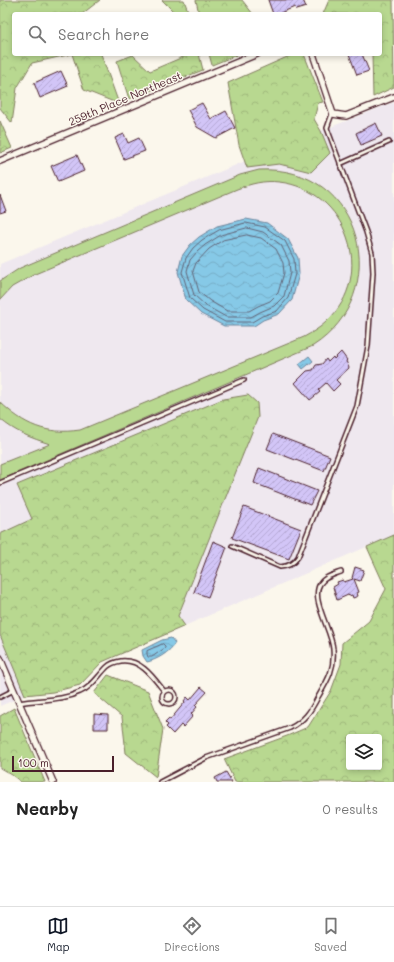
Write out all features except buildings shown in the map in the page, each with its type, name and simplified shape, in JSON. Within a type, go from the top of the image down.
[{"type":"street","name":"259th Place Northeast","points":[[0,161],[252,56]]},
{"type":"street","points":[[314,56],[332,114],[346,116],[394,97]]},
{"type":"street","points":[[0,658],[53,782]]},
{"type":"lane","points":[[232,546],[280,566],[288,566],[294,563],[298,557],[357,406],[368,346],[373,273],[372,253],[366,232],[327,128],[332,114]]},
{"type":"lane","points":[[340,164],[389,142]]},
{"type":"lane","points":[[0,483],[244,380]]},
{"type":"lane","points":[[160,782],[206,758],[290,728],[306,716],[329,679],[334,659],[330,632],[318,602],[317,592],[324,580],[340,572]]},
{"type":"lane","points":[[19,703],[33,700],[44,701],[78,693],[92,685],[108,665],[123,661],[142,666],[150,673],[164,691]]},
{"type":"lane","points":[[0,697],[14,690]]},
{"type":"lane","points":[[170,690],[175,693],[176,698],[173,703],[167,705],[162,702],[161,696],[164,691],[170,690]]},
{"type":"shaded area","points":[[394,102],[394,535],[0,706],[0,264],[255,157]]},
{"type":"green space","points":[[0,0],[100,0],[85,12],[12,12],[12,56],[63,56],[32,63],[17,88],[12,123],[0,108]]},
{"type":"green space","points":[[162,0],[184,0],[188,12],[174,12]]},
{"type":"green space","points":[[196,0],[242,0],[251,12],[199,12]]},
{"type":"green space","points":[[329,0],[393,0],[394,87],[373,97],[372,56],[382,56],[382,12],[324,12]]},
{"type":"green space","points":[[73,56],[102,56],[119,104],[84,90]]},
{"type":"green space","points":[[134,56],[150,71],[183,57],[200,56],[203,70],[129,99],[117,61]]},
{"type":"green space","points":[[210,56],[234,56],[212,65]]},
{"type":"green space","points":[[289,56],[305,56],[323,102],[318,103],[314,119],[321,131],[330,153],[311,172],[279,164],[247,168],[239,145],[228,83]]},
{"type":"green space","points":[[0,121],[12,148],[0,153]]},
{"type":"green space","points":[[259,170],[295,174],[323,188],[344,209],[356,236],[359,266],[354,296],[338,323],[313,346],[0,480],[0,464],[50,444],[11,428],[0,419],[0,402],[18,417],[36,426],[57,431],[80,430],[304,337],[326,322],[342,303],[350,281],[352,259],[347,237],[337,217],[322,200],[302,188],[279,182],[257,183],[237,189],[35,274],[12,287],[0,300],[0,281],[20,268],[240,175]]},
{"type":"green space","points":[[248,395],[257,403],[258,417],[178,616],[185,626],[102,662],[80,685],[53,692],[25,695],[0,635],[0,534],[32,519],[17,485],[223,399]]},
{"type":"green space","points":[[394,535],[394,782],[235,782],[224,759],[308,727],[331,691],[341,664],[342,643],[369,621],[386,589],[367,547]]},
{"type":"green space","points":[[108,675],[148,691],[163,729],[156,777],[126,753],[122,717],[94,693]]},
{"type":"green space","points":[[14,708],[45,782],[21,782],[0,768],[0,716]]},
{"type":"water","points":[[246,219],[267,223],[288,239],[298,258],[299,274],[292,300],[279,314],[263,320],[254,326],[224,326],[201,314],[186,300],[178,272],[182,256],[190,245],[199,237],[217,226]]},
{"type":"water","points":[[309,356],[313,361],[303,369],[299,364]]},
{"type":"water","points":[[171,638],[175,643],[167,652],[147,662],[143,656],[142,650],[162,640]]}]
